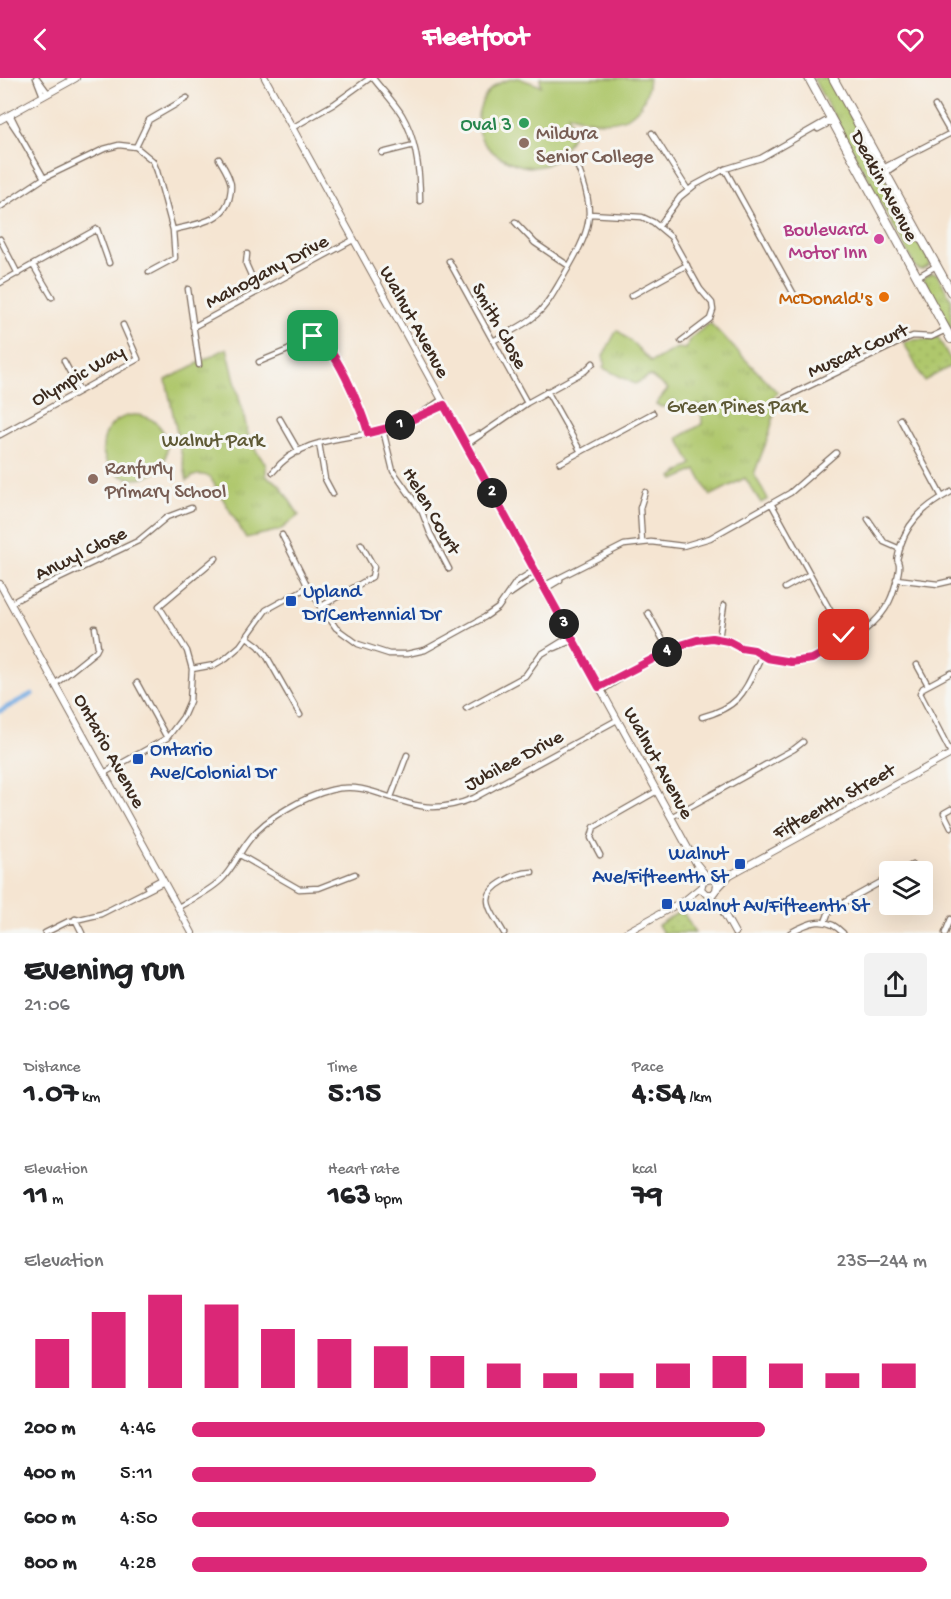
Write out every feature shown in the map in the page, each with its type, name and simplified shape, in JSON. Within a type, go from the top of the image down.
[{"type":"highway","name":"Deakin Avenue","points":[[809,78],[951,339]]},
{"type":"highway","name":"Deakin Avenue","points":[[833,78],[951,292]]},
{"type":"street","points":[[36,78],[46,95]]},
{"type":"street","points":[[44,178],[19,134],[6,117],[76,78]]},
{"type":"street","name":"Walnut Avenue","points":[[265,78],[696,863],[710,879]]},
{"type":"street","points":[[292,128],[334,104],[371,78],[402,115],[414,145],[420,201]]},
{"type":"street","points":[[136,147],[149,120],[187,98]]},
{"type":"street","points":[[884,171],[951,134],[935,106]]},
{"type":"street","points":[[659,226],[680,197],[688,190],[724,169],[761,158],[832,119]]},
{"type":"street","points":[[652,133],[688,190]]},
{"type":"street","points":[[382,153],[414,145]]},
{"type":"street","points":[[0,207],[44,178],[113,146],[136,147],[153,162],[173,230],[175,258],[149,272]]},
{"type":"street","points":[[173,230],[210,220],[224,210],[229,201],[231,182],[219,159]]},
{"type":"street","points":[[493,341],[527,322],[542,310],[585,236],[590,213],[587,189],[577,165]]},
{"type":"street","points":[[724,169],[797,300]]},
{"type":"street","points":[[590,213],[648,219],[671,237],[700,289],[712,303],[713,313],[710,319],[681,341]]},
{"type":"street","points":[[515,222],[540,247],[569,266]]},
{"type":"street","points":[[0,283],[97,229],[109,263]]},
{"type":"street","points":[[0,239],[18,274]]},
{"type":"street","name":"Mahogany Drive","points":[[193,327],[353,240]]},
{"type":"street","points":[[247,255],[246,264],[258,291]]},
{"type":"street","name":"Smith Close","points":[[449,261],[527,403]]},
{"type":"street","points":[[33,265],[52,297]]},
{"type":"street","points":[[631,296],[687,265]]},
{"type":"street","points":[[917,277],[936,266]]},
{"type":"street","points":[[188,289],[199,364]]},
{"type":"street","name":"Olympic Way","points":[[0,435],[138,359],[123,325]]},
{"type":"street","name":"Muscat Court","points":[[780,400],[908,338],[931,337],[946,330]]},
{"type":"street","points":[[259,362],[288,351],[309,337],[318,336],[349,383],[368,433]]},
{"type":"street","points":[[64,361],[81,391]]},
{"type":"street","points":[[465,443],[593,363]]},
{"type":"street","points":[[547,392],[581,452]]},
{"type":"street","points":[[273,472],[283,461],[319,442],[400,425],[443,402]]},
{"type":"street","points":[[560,463],[654,413]]},
{"type":"street","points":[[280,419],[299,452]]},
{"type":"street","points":[[900,419],[942,497]]},
{"type":"street","name":"Helen Court","points":[[383,430],[393,471],[422,512],[449,569]]},
{"type":"street","points":[[319,442],[325,479],[333,494]]},
{"type":"street","points":[[544,587],[617,548],[642,542],[676,546],[701,542],[772,504],[798,487],[836,453]]},
{"type":"street","points":[[642,542],[640,508],[645,492]]},
{"type":"street","points":[[600,689],[690,641],[719,639],[784,662],[818,656],[847,641],[869,628],[890,602],[899,567],[897,558],[904,536],[915,518],[927,506],[951,492]]},
{"type":"street","points":[[772,504],[847,641]]},
{"type":"street","name":"Anwyl Close","points":[[11,603],[138,542],[167,517],[191,508]]},
{"type":"street","points":[[867,519],[884,542],[900,549]]},
{"type":"street","points":[[282,535],[320,607],[336,628],[350,639],[371,650],[397,654],[417,652],[438,643],[492,613],[508,595],[536,573]]},
{"type":"street","points":[[320,607],[372,577],[374,567],[361,544]]},
{"type":"street","points":[[104,773],[167,738],[183,717],[190,701],[192,669],[187,651],[159,606],[216,558]]},
{"type":"street","points":[[785,588],[810,574]]},
{"type":"street","points":[[896,579],[938,584],[951,581]]},
{"type":"street","name":"Ontario Avenue","points":[[0,584],[192,933]]},
{"type":"street","points":[[192,669],[214,665],[226,658],[247,637],[266,610],[308,586]]},
{"type":"street","points":[[719,639],[724,605]]},
{"type":"street","points":[[648,613],[669,651]]},
{"type":"street","points":[[55,684],[96,651],[98,647],[95,628]]},
{"type":"street","points":[[247,637],[266,655],[300,715]]},
{"type":"street","points":[[466,708],[527,674],[535,661],[547,651],[572,638]]},
{"type":"street","points":[[702,717],[721,711],[737,701],[762,655]]},
{"type":"street","points":[[917,665],[928,685]]},
{"type":"street","points":[[951,673],[921,690],[920,696],[951,754]]},
{"type":"street","points":[[137,683],[167,738]]},
{"type":"street","name":"Jubilee Drive","points":[[178,907],[214,886],[226,874],[253,834],[267,822],[322,792],[351,787],[371,790],[422,807],[458,804],[474,798],[617,720]]},
{"type":"street","points":[[671,817],[803,742]]},
{"type":"street","name":"Fifteenth Street","points":[[710,879],[730,875],[951,754]]},
{"type":"street","points":[[391,797],[407,755]]},
{"type":"street","points":[[600,855],[591,838],[594,826],[657,791]]},
{"type":"street","points":[[951,809],[944,813],[951,827]]},
{"type":"street","points":[[240,855],[299,889],[319,888],[355,874]]},
{"type":"street","name":"Walnut Avenue","points":[[696,863],[702,885]]},
{"type":"street","points":[[504,933],[487,902],[489,892],[493,887],[517,874],[532,872]]},
{"type":"street","name":"Fifteenth Street","points":[[717,889],[730,875]]},
{"type":"street","points":[[625,933],[685,900],[710,879],[716,882],[720,906]]},
{"type":"street","points":[[45,933],[62,924],[100,914],[163,880]]},
{"type":"street","points":[[825,922],[828,914],[834,908],[879,883]]},
{"type":"street","points":[[702,885],[707,894],[720,906],[735,933]]},
{"type":"street","points":[[685,900],[713,894],[717,889]]},
{"type":"street","points":[[945,933],[951,919]]},
{"type":"street","points":[[75,920],[82,933]]},
{"type":"street","points":[[790,933],[808,924],[825,922],[836,926],[843,933]]},
{"type":"green space","name":"Oval 3","points":[[518,78],[541,86],[540,78],[649,78],[646,94],[640,106],[631,115],[621,120],[596,121],[568,114],[574,131],[566,146],[550,163],[531,167],[508,161],[491,151],[485,145],[478,130],[479,112],[488,92],[501,82]]},
{"type":"green space","points":[[813,78],[830,78],[930,262],[929,266],[921,270],[916,268]]},
{"type":"green space","points":[[932,273],[937,274],[951,299],[951,331],[924,281],[924,277]]},
{"type":"green space","name":"Green Pines Park","points":[[710,323],[778,393],[773,397],[776,406],[769,435],[754,474],[768,499],[761,503],[745,478],[710,496],[696,470],[674,480],[672,477],[692,464],[678,438],[702,424],[701,405],[661,407],[656,404],[668,389],[650,376],[635,384],[603,368],[605,363],[603,356],[617,330],[651,362],[677,348],[685,349],[692,337]]},
{"type":"green space","points":[[938,337],[951,361],[951,366],[924,381],[904,343]]},
{"type":"green space","name":"Walnut Park","points":[[227,348],[250,442],[266,465],[266,476],[279,484],[299,515],[280,530],[246,538],[210,477],[198,475],[187,481],[166,380]]},
{"type":"green space","points":[[129,415],[141,415],[158,424],[165,435],[167,447],[165,459],[158,470],[141,479],[129,479],[117,474],[108,465],[103,453],[103,441],[108,429],[117,420]]},
{"type":"green space","points":[[682,910],[695,933],[663,933],[658,925]]},
{"type":"waterway","points":[[0,711],[32,694]]},
{"type":"place","name":"Oval 3","points":[[524,123]]},
{"type":"place","name":"Mildura Senior College","points":[[524,143]]},
{"type":"place","name":"Boulevard Motor Inn","points":[[879,239]]},
{"type":"place","name":"McDonald's","points":[[884,297]]},
{"type":"place","name":"Ranfurly Primary School","points":[[93,479]]},
{"type":"place","name":"Upland Dr/Centennial Dr","points":[[291,601]]},
{"type":"place","name":"Ontario Ave/Colonial Dr","points":[[138,759]]},
{"type":"place","name":"Walnut Ave/Fifteenth St","points":[[740,864]]},
{"type":"place","name":"Walnut Av/Fifteenth St","points":[[667,904]]},
{"type":"route","points":[[313,336],[318,336],[324,342],[349,383],[368,433],[392,428],[444,405],[599,687],[690,641],[719,639],[736,644],[741,648],[754,650],[767,658],[798,662],[812,659],[847,641],[844,635]]}]
